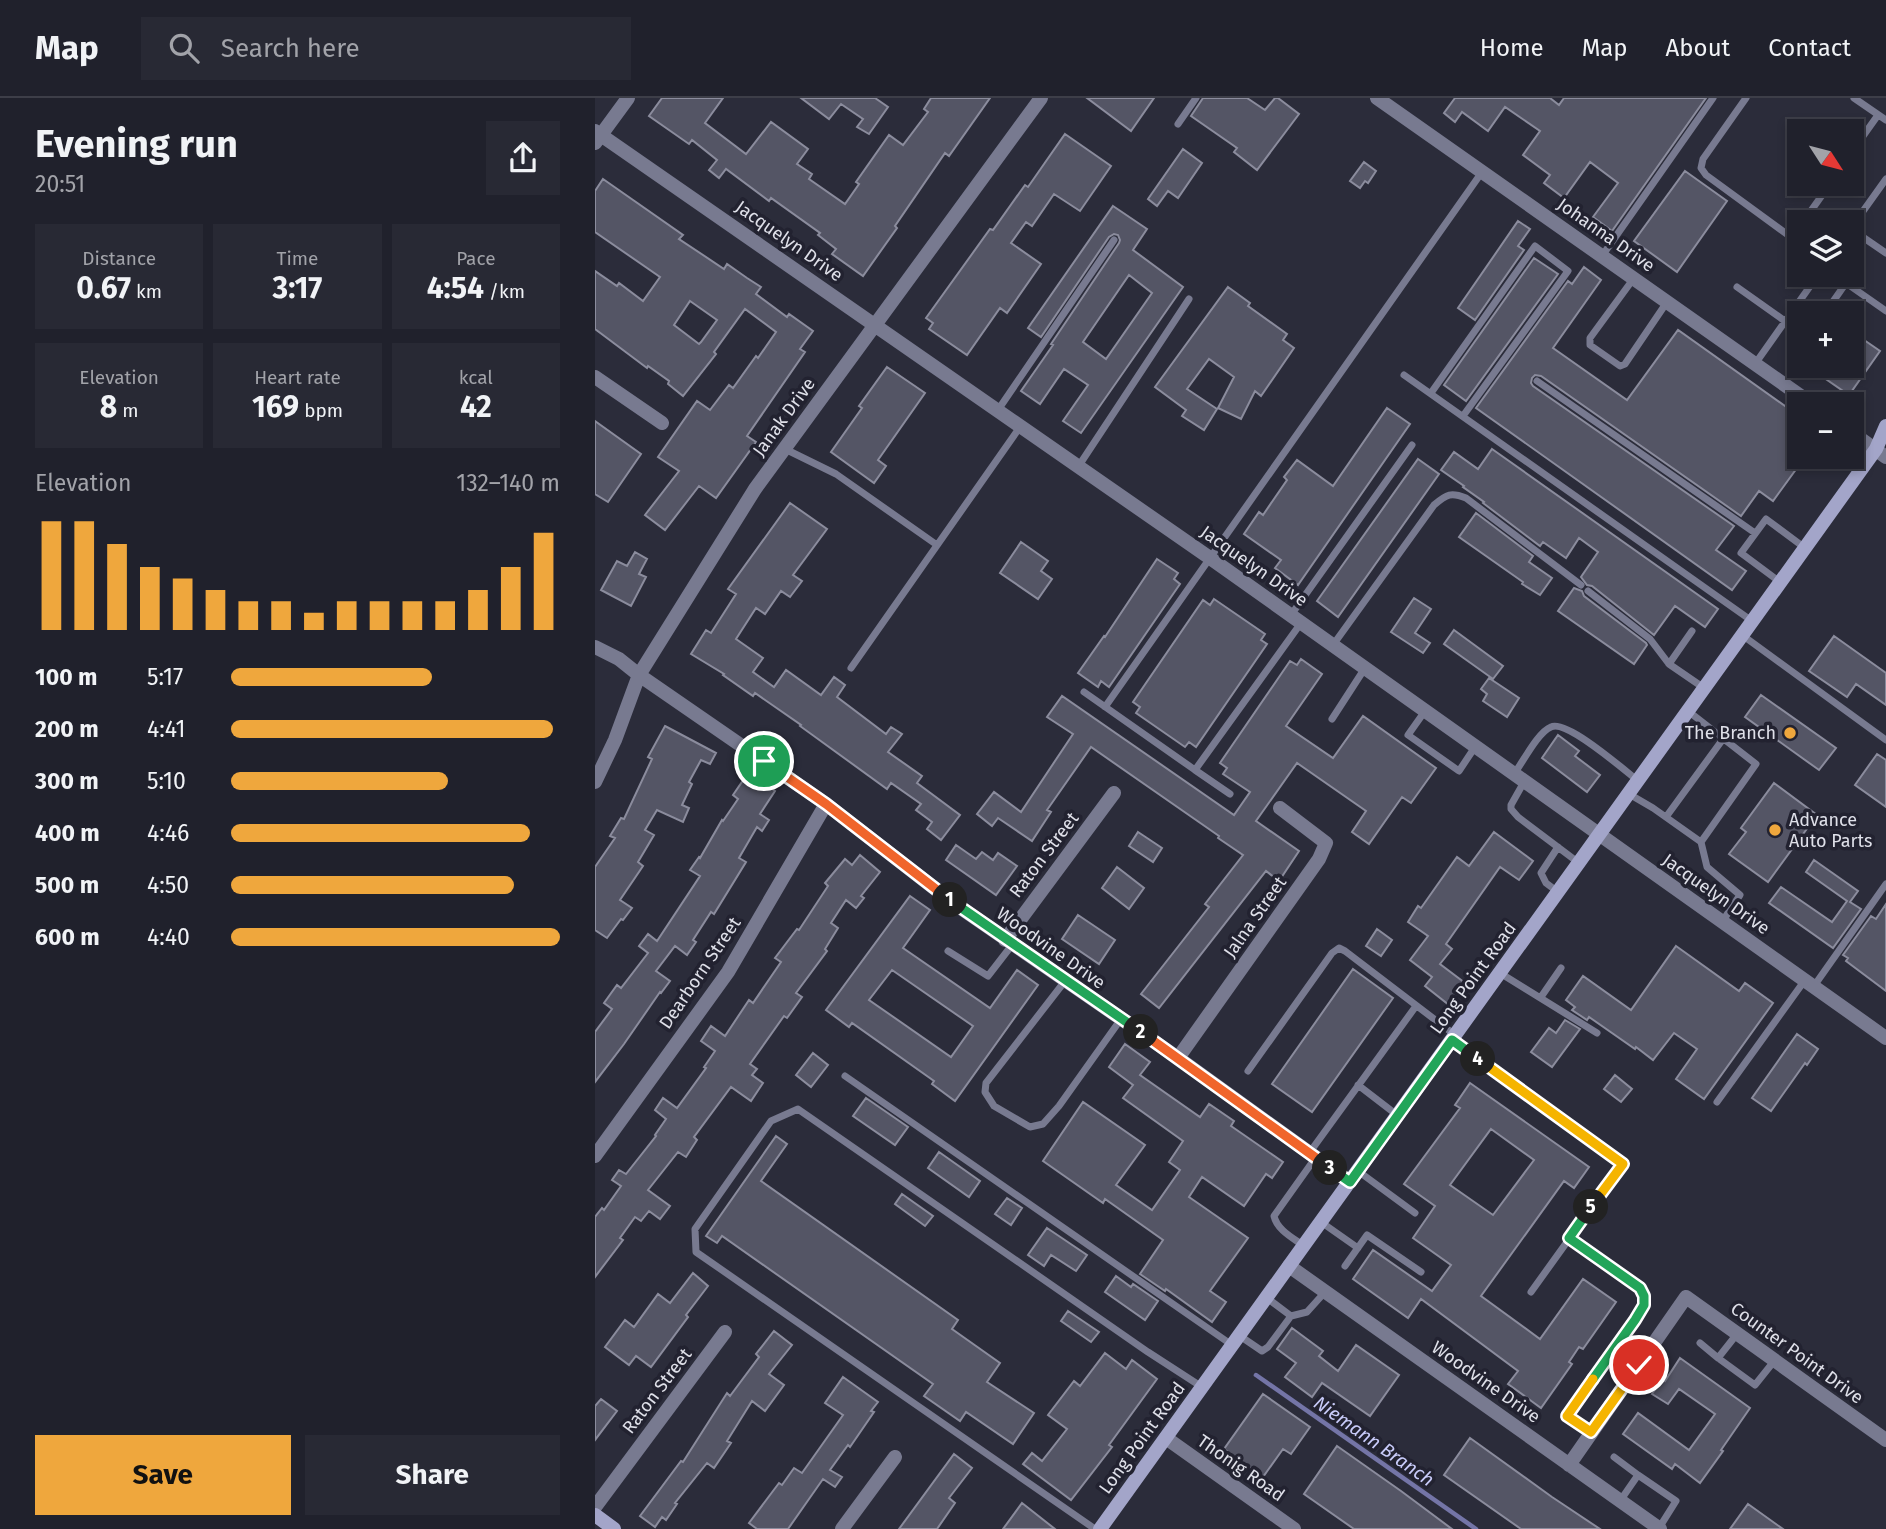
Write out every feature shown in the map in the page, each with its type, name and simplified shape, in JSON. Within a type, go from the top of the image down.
[{"type":"main road","name":"Long Point Road","points":[[1103,1527],[1780,582],[1882,449],[1886,426]]},
{"type":"main road","points":[[595,1515],[614,1529]]},
{"type":"street","points":[[597,136],[628,98]]},
{"type":"street","name":"Janak Drive","points":[[595,782],[615,740],[639,675],[755,489],[1041,98]]},
{"type":"street","name":"Johanna Drive","points":[[1377,98],[1795,392]]},
{"type":"street","name":"Jacquelyn Drive","points":[[597,136],[875,324],[1210,558],[1886,1038]]},
{"type":"street","points":[[595,377],[662,423]]},
{"type":"street","points":[[1864,439],[1882,449]]},
{"type":"street","name":"Woodvine Drive","points":[[595,647],[619,659],[826,804],[952,902],[1313,1155],[1354,1177]]},
{"type":"street","name":"Raton Street","points":[[1009,942],[1114,793]]},
{"type":"street","name":"Dearborn Street","points":[[595,1156],[728,972],[826,804]]},
{"type":"street","name":"Jalna Street","points":[[1178,1058],[1319,859],[1326,843],[1280,808]]},
{"type":"street","name":"Woodvine Drive","points":[[1289,1266],[1659,1529]]},
{"type":"street","name":"Counter Point Drive","points":[[1591,1432],[1686,1297],[1886,1440]]},
{"type":"street","name":"Raton Street","points":[[595,1507],[725,1332]]},
{"type":"street","points":[[1569,1465],[1591,1432]]},
{"type":"street","name":"Thonig Road","points":[[1166,1438],[1294,1529]]},
{"type":"street","points":[[842,1529],[895,1457]]},
{"type":"lane","points":[[1178,124],[1196,98]]},
{"type":"lane","points":[[1602,256],[1713,98]]},
{"type":"lane","points":[[1746,98],[1703,159],[1701,168],[1706,175],[1787,234]]},
{"type":"lane","points":[[1854,98],[1886,120]]},
{"type":"lane","points":[[1864,135],[1878,115]]},
{"type":"lane","points":[[1105,707],[1483,171]]},
{"type":"lane","points":[[1864,210],[1886,179]]},
{"type":"lane","points":[[1864,237],[1886,253]]},
{"type":"lane","points":[[998,411],[1114,240]]},
{"type":"lane","points":[[1431,393],[1535,246],[1568,271],[1463,416]]},
{"type":"lane","points":[[1634,278],[1590,338],[1590,345],[1620,366],[1625,364],[1667,302]]},
{"type":"lane","points":[[1833,301],[1846,283],[1886,312]]},
{"type":"lane","points":[[1737,287],[1786,321]]},
{"type":"lane","points":[[1755,364],[1810,287]]},
{"type":"lane","points":[[1078,467],[1189,299]]},
{"type":"lane","points":[[1404,375],[1752,621]]},
{"type":"lane","points":[[1537,380],[1755,533]]},
{"type":"lane","points":[[851,668],[1020,427]]},
{"type":"lane","points":[[1195,770],[1412,445]]},
{"type":"lane","points":[[785,449],[836,474],[937,545]]},
{"type":"lane","points":[[1333,645],[1434,505],[1445,496],[1456,494],[1466,498],[1581,585]]},
{"type":"lane","points":[[1780,582],[1741,553],[1755,533],[1766,519],[1805,548]]},
{"type":"lane","points":[[1588,591],[1650,639],[1669,664],[1704,688]]},
{"type":"lane","points":[[1669,664],[1692,631]]},
{"type":"lane","points":[[1742,635],[1886,740]]},
{"type":"lane","points":[[1332,719],[1365,668]]},
{"type":"lane","points":[[1084,692],[1230,794]]},
{"type":"lane","points":[[1425,711],[1408,735],[1459,771],[1476,747]]},
{"type":"lane","points":[[1688,711],[1756,764],[1701,842]]},
{"type":"lane","points":[[1579,863],[1511,809],[1520,778],[1543,733],[1556,725],[1574,732],[1638,780]]},
{"type":"lane","points":[[1666,817],[1723,739]]},
{"type":"lane","points":[[1629,794],[1701,842],[1707,867],[1740,895],[1722,922]]},
{"type":"lane","points":[[1558,847],[1541,873],[1546,883],[1558,892]]},
{"type":"lane","points":[[1717,1102],[1886,884]]},
{"type":"lane","points":[[948,951],[988,976],[1009,942]]},
{"type":"lane","points":[[1248,1071],[1332,953],[1339,948],[1623,1164],[1531,1292]]},
{"type":"lane","points":[[1541,997],[1561,968]]},
{"type":"lane","points":[[1500,973],[1597,1033]]},
{"type":"lane","points":[[1065,981],[986,1083],[985,1092],[994,1106],[1030,1127],[1043,1124],[1121,1019]]},
{"type":"lane","points":[[1304,1246],[1280,1228],[1274,1216],[1359,1085],[1416,1006]]},
{"type":"lane","points":[[845,1076],[1236,1341],[1265,1350],[1291,1315],[1307,1312],[1325,1292]]},
{"type":"lane","points":[[1359,1085],[1398,1115]]},
{"type":"lane","points":[[1103,1527],[695,1252],[695,1229],[771,1121],[798,1109],[1202,1387]]},
{"type":"lane","points":[[1354,1177],[1415,1213]]},
{"type":"lane","points":[[1321,1222],[1357,1248]]},
{"type":"lane","points":[[1345,1266],[1367,1235],[1421,1272]]},
{"type":"lane","points":[[1569,1238],[1640,1288],[1644,1296],[1644,1305],[1635,1320],[1567,1416],[1591,1432]]},
{"type":"lane","points":[[1267,1298],[1291,1315]]},
{"type":"lane","points":[[1719,1358],[1737,1334]]},
{"type":"lane","points":[[1700,1343],[1755,1385],[1775,1360]]},
{"type":"lane","points":[[1614,1457],[1676,1501],[1659,1529]]},
{"type":"lane","points":[[1620,1501],[1638,1475]]},
{"type":"building","points":[[662,98],[723,98],[705,123],[746,154],[771,122],[808,149],[797,164],[812,174],[809,179],[845,204],[859,184],[856,182],[889,135],[903,145],[928,112],[924,109],[931,98],[990,98],[949,156],[945,153],[863,276],[832,254],[836,249],[818,235],[820,233],[771,198],[769,201],[726,169],[719,178],[709,170],[717,160],[692,140],[689,144],[649,116]]},
{"type":"building","points":[[801,98],[875,98],[888,107],[869,134],[857,127],[863,119],[841,104],[829,119]]},
{"type":"building","points":[[1087,98],[1154,98],[1131,131]]},
{"type":"building","points":[[1203,98],[1247,98],[1265,110],[1278,98],[1299,114],[1257,170],[1234,152],[1237,148],[1191,116]]},
{"type":"building","points":[[1455,98],[1550,98],[1559,105],[1564,98],[1706,98],[1612,231],[1593,217],[1618,183],[1590,162],[1564,198],[1544,183],[1550,175],[1523,155],[1540,131],[1505,107],[1488,131],[1462,112],[1455,122],[1444,113]]},
{"type":"building","points":[[1065,134],[1111,166],[1080,211],[1054,194],[1032,226],[1026,222],[1011,243],[1041,264],[1007,313],[1000,308],[967,355],[929,329],[933,323],[926,318],[990,229],[993,230],[1025,185],[1028,187]]},
{"type":"building","points":[[1183,149],[1202,163],[1178,198],[1168,191],[1157,206],[1148,199]]},
{"type":"building","points":[[1364,162],[1376,171],[1368,183],[1365,181],[1360,188],[1350,181]]},
{"type":"building","points":[[1685,171],[1727,201],[1677,272],[1634,241]]},
{"type":"building","points":[[603,179],[683,235],[679,239],[724,269],[727,264],[761,287],[756,294],[787,317],[789,314],[813,331],[800,349],[805,352],[747,436],[756,442],[716,498],[699,486],[665,530],[645,515],[679,471],[658,457],[697,401],[710,410],[729,385],[733,388],[776,332],[745,309],[714,352],[716,354],[683,396],[668,384],[669,381],[595,329],[595,271],[617,286],[619,283],[643,301],[660,277],[595,232],[595,191]],"holes":[[[690,301],[717,320],[699,344],[674,325]]]},
{"type":"building","points":[[1113,206],[1147,229],[1133,250],[1183,287],[1081,433],[1063,421],[1088,385],[1064,369],[1040,404],[1021,391],[1119,243],[1118,235],[1109,237],[1041,337],[1028,328]],"holes":[[[1129,275],[1152,293],[1106,359],[1083,342]]]},
{"type":"building","points":[[1518,221],[1530,229],[1518,246],[1524,250],[1475,320],[1458,308]]},
{"type":"building","points":[[1534,258],[1558,274],[1466,401],[1444,385]]},
{"type":"building","points":[[1584,267],[1601,280],[1553,348],[1627,400],[1678,330],[1787,407],[1787,469],[1796,469],[1773,501],[1759,491],[1741,516],[1541,376],[1535,375],[1532,378],[1533,386],[1734,526],[1716,550],[1746,571],[1732,590],[1476,408],[1568,281],[1572,284]]},
{"type":"building","points":[[1228,287],[1250,303],[1248,306],[1287,334],[1283,340],[1294,348],[1261,396],[1255,391],[1241,419],[1218,408],[1234,377],[1209,359],[1187,389],[1217,409],[1204,430],[1182,416],[1186,410],[1155,387]]},
{"type":"building","points":[[1864,340],[1880,351],[1864,374]]},
{"type":"building","points":[[887,367],[925,393],[878,460],[886,466],[874,483],[831,452]]},
{"type":"building","points":[[1824,378],[1861,378],[1851,392],[1845,392]]},
{"type":"building","points":[[1387,408],[1410,424],[1298,585],[1275,568],[1281,560],[1244,534],[1259,512],[1263,515],[1287,480],[1284,477],[1297,460],[1333,486]]},
{"type":"building","points":[[595,421],[641,454],[608,502],[595,494]]},
{"type":"building","points":[[1492,449],[1718,609],[1705,627],[1675,606],[1654,635],[1592,586],[1587,585],[1581,577],[1598,552],[1579,538],[1566,558],[1543,542],[1540,546],[1441,470],[1454,452],[1478,469]]},
{"type":"building","points":[[1418,459],[1439,474],[1338,617],[1317,601]]},
{"type":"building","points":[[790,503],[827,529],[793,575],[802,581],[790,597],[781,591],[765,614],[756,608],[736,639],[763,658],[753,672],[774,687],[786,670],[821,695],[834,677],[845,685],[837,697],[886,734],[891,727],[902,734],[888,752],[922,776],[917,783],[960,815],[941,840],[927,829],[932,822],[916,810],[921,804],[891,783],[887,789],[755,693],[753,696],[691,654],[706,630],[711,633],[736,594],[728,589]]},
{"type":"building","points":[[1476,513],[1533,556],[1529,562],[1552,578],[1540,595],[1459,537]]},
{"type":"building","points":[[1021,542],[1048,561],[1041,571],[1052,579],[1038,599],[1000,573]]},
{"type":"building","points":[[635,552],[647,559],[639,574],[646,577],[631,606],[601,590],[617,561],[627,566]]},
{"type":"building","points":[[1157,559],[1178,573],[1174,579],[1180,584],[1109,687],[1101,681],[1098,687],[1078,673]]},
{"type":"building","points":[[1574,588],[1582,591],[1584,596],[1646,643],[1634,664],[1558,611]]},
{"type":"building","points":[[1414,598],[1431,609],[1415,633],[1430,643],[1423,653],[1391,632]]},
{"type":"building","points":[[1214,599],[1265,634],[1261,640],[1267,644],[1196,747],[1189,742],[1185,747],[1136,713],[1140,707],[1133,702],[1203,600],[1210,605]]},
{"type":"building","points":[[1454,630],[1503,666],[1493,679],[1444,644]]},
{"type":"building","points":[[1834,636],[1886,673],[1886,705],[1856,684],[1847,697],[1809,671]]},
{"type":"building","points":[[1301,659],[1322,674],[1286,726],[1333,758],[1363,716],[1436,768],[1411,803],[1402,797],[1369,844],[1352,832],[1366,811],[1297,763],[1256,821],[1299,851],[1279,881],[1266,871],[1159,1008],[1141,994],[1209,907],[1205,904],[1243,855],[1091,747],[1047,810],[1051,812],[1032,841],[998,818],[992,826],[977,814],[994,792],[1021,812],[1073,734],[1047,717],[1062,696],[1234,815],[1250,792],[1223,774],[1227,768],[1220,763],[1290,661],[1297,665]]},
{"type":"building","points":[[1489,678],[1519,698],[1507,717],[1483,701],[1487,694],[1481,689]]},
{"type":"building","name":"The Branch","points":[[1761,695],[1836,748],[1819,770],[1745,717]]},
{"type":"building","points":[[665,726],[716,753],[710,764],[701,760],[689,782],[692,784],[682,805],[689,808],[683,822],[657,810],[645,830],[654,835],[638,862],[643,866],[620,900],[632,908],[607,938],[595,930],[595,867],[615,838],[610,836],[621,818],[624,819],[652,759],[648,757]]},
{"type":"building","points":[[1558,735],[1579,751],[1575,756],[1600,775],[1587,792],[1542,758]]},
{"type":"building","points":[[1877,754],[1886,760],[1886,807],[1855,785]]},
{"type":"building","points":[[757,778],[775,791],[760,814],[769,820],[762,831],[757,827],[739,858],[746,862],[714,914],[711,912],[693,940],[696,942],[687,955],[675,946],[656,971],[670,981],[595,1082],[595,1032],[612,1009],[604,1003],[617,985],[621,988],[648,953],[639,946],[648,934],[657,941],[700,876],[690,870],[738,799],[733,795],[744,779],[753,785]]},
{"type":"building","name":"Advance Auto Parts","points":[[1774,783],[1817,815],[1768,882],[1729,854],[1746,832],[1741,828]]},
{"type":"building","points":[[1138,832],[1162,848],[1153,862],[1129,846]]},
{"type":"building","points":[[1494,832],[1533,861],[1519,880],[1500,867],[1446,944],[1452,949],[1440,964],[1465,983],[1449,1005],[1425,986],[1432,977],[1410,960],[1428,936],[1408,922],[1457,857],[1469,866]]},
{"type":"building","points":[[956,845],[976,859],[982,852],[993,860],[998,853],[1017,866],[996,895],[946,860]]},
{"type":"building","points":[[860,855],[880,872],[861,896],[864,898],[856,908],[846,900],[831,923],[838,928],[825,949],[827,951],[796,993],[802,997],[787,1018],[784,1016],[750,1064],[757,1069],[752,1075],[763,1083],[751,1101],[731,1087],[694,1137],[697,1140],[686,1157],[678,1152],[648,1190],[670,1206],[660,1219],[649,1211],[641,1221],[635,1217],[620,1238],[623,1240],[595,1277],[595,1217],[602,1208],[604,1210],[621,1186],[612,1180],[619,1170],[626,1174],[666,1119],[655,1110],[663,1098],[677,1108],[715,1051],[701,1041],[711,1026],[725,1036],[749,1000],[753,1003],[781,962],[775,958],[797,929],[799,930],[828,886],[825,883],[845,859],[852,865]]},
{"type":"building","points":[[1814,860],[1858,891],[1850,902],[1861,909],[1833,948],[1769,903],[1781,887],[1832,922],[1847,901],[1806,872]]},
{"type":"building","points":[[1117,867],[1144,888],[1129,909],[1102,888]]},
{"type":"building","points":[[910,896],[930,910],[903,948],[990,1008],[1017,970],[1038,985],[955,1101],[932,1084],[934,1081],[852,1023],[849,1027],[826,1010]],"holes":[[[892,970],[973,1026],[951,1057],[869,1000]]]},
{"type":"building","points":[[1886,904],[1886,991],[1846,961],[1848,958],[1843,955],[1871,916],[1876,919]]},
{"type":"building","points":[[1078,915],[1115,940],[1099,964],[1062,939]]},
{"type":"building","points":[[1377,929],[1392,940],[1381,956],[1366,946]]},
{"type":"building","points":[[1676,946],[1739,991],[1745,983],[1773,1003],[1704,1099],[1676,1079],[1697,1049],[1674,1033],[1653,1060],[1589,1017],[1587,1020],[1572,1010],[1575,1007],[1566,1000],[1583,976],[1631,1010]]},
{"type":"building","points":[[1353,969],[1393,998],[1312,1112],[1272,1084]]},
{"type":"building","points":[[1565,1020],[1580,1029],[1552,1067],[1531,1052],[1549,1028],[1556,1033]]},
{"type":"building","points":[[1797,1034],[1818,1049],[1771,1111],[1752,1098]]},
{"type":"building","points":[[1125,1044],[1150,1062],[1140,1075],[1200,1117],[1209,1104],[1234,1121],[1231,1126],[1283,1162],[1272,1178],[1266,1174],[1244,1206],[1202,1177],[1189,1197],[1248,1238],[1210,1291],[1226,1302],[1212,1322],[1140,1274],[1163,1240],[1105,1199],[1103,1203],[1043,1161],[1083,1102],[1145,1145],[1116,1185],[1152,1210],[1180,1170],[1169,1162],[1183,1141],[1123,1098],[1133,1085],[1109,1067]]},
{"type":"building","points":[[813,1053],[828,1065],[811,1087],[796,1075]]},
{"type":"building","points":[[1615,1075],[1632,1089],[1621,1102],[1604,1089]]},
{"type":"building","points":[[1470,1083],[1589,1167],[1574,1188],[1564,1181],[1481,1296],[1540,1339],[1583,1279],[1616,1302],[1583,1349],[1579,1347],[1569,1362],[1572,1364],[1541,1408],[1508,1384],[1518,1371],[1421,1299],[1408,1318],[1353,1279],[1373,1250],[1432,1291],[1451,1265],[1413,1238],[1435,1206],[1404,1184],[1460,1108],[1455,1105]],"holes":[[[1491,1129],[1534,1160],[1493,1215],[1450,1185]]]},
{"type":"building","points":[[866,1098],[908,1127],[895,1145],[853,1116]]},
{"type":"building","points":[[776,1136],[787,1144],[761,1181],[958,1320],[952,1329],[1000,1363],[987,1382],[1034,1413],[1013,1444],[966,1412],[960,1421],[924,1396],[933,1384],[722,1236],[717,1243],[706,1236]]},
{"type":"building","points":[[939,1152],[980,1181],[969,1197],[928,1168]]},
{"type":"building","points":[[902,1194],[933,1216],[925,1226],[895,1204]]},
{"type":"building","points":[[1007,1198],[1022,1208],[1011,1225],[995,1214]]},
{"type":"building","points":[[1047,1228],[1087,1255],[1076,1271],[1051,1255],[1044,1266],[1028,1255]]},
{"type":"building","points":[[693,1273],[708,1286],[651,1367],[636,1356],[629,1365],[605,1347],[625,1320],[634,1327],[658,1294],[670,1303]]},
{"type":"building","points":[[1116,1276],[1158,1301],[1145,1320],[1105,1292]]},
{"type":"building","points":[[1068,1311],[1099,1332],[1091,1342],[1061,1321]]},
{"type":"building","points":[[1292,1328],[1323,1351],[1319,1356],[1338,1371],[1356,1345],[1399,1375],[1370,1416],[1322,1383],[1312,1397],[1285,1377],[1296,1363],[1277,1349]]},
{"type":"building","points":[[774,1331],[792,1345],[769,1374],[784,1385],[765,1411],[752,1401],[727,1441],[731,1443],[714,1468],[707,1463],[675,1503],[677,1504],[666,1520],[662,1517],[655,1527],[640,1516],[681,1461],[683,1462],[727,1393],[730,1396],[759,1357],[756,1354]]},
{"type":"building","points":[[1105,1353],[1126,1369],[1132,1360],[1157,1379],[1109,1445],[1112,1447],[1071,1500],[1023,1464],[1032,1453],[1042,1461],[1067,1429],[1048,1415],[1074,1381],[1080,1386]]},
{"type":"building","points":[[1680,1358],[1750,1408],[1700,1483],[1675,1464],[1672,1469],[1623,1434],[1638,1413],[1689,1450],[1715,1414],[1679,1389],[1668,1404],[1652,1394],[1662,1379],[1665,1381]]},
{"type":"building","points":[[843,1377],[878,1402],[850,1447],[848,1445],[830,1470],[842,1477],[835,1487],[823,1479],[788,1529],[757,1529],[749,1523],[779,1483],[782,1485],[794,1468],[802,1473],[843,1415],[825,1403]]},
{"type":"building","points":[[1263,1394],[1310,1427],[1291,1454],[1283,1449],[1263,1477],[1224,1449]]},
{"type":"building","points":[[601,1399],[617,1411],[595,1440],[595,1406]]},
{"type":"building","points":[[1470,1438],[1600,1529],[1521,1529],[1444,1475]]},
{"type":"building","points":[[1337,1446],[1452,1529],[1354,1529],[1304,1494]]},
{"type":"building","points":[[954,1454],[972,1468],[949,1498],[955,1503],[937,1529],[899,1529]]},
{"type":"building","points":[[1022,1503],[1055,1529],[1003,1529]]},
{"type":"building","points":[[1748,1504],[1783,1529],[1730,1529]]},
{"type":"waterway","name":"Niemann Branch","points":[[1256,1375],[1476,1529]]},
{"type":"place","name":"The Branch","points":[[1790,733]]},
{"type":"place","name":"Advance Auto Parts","points":[[1775,830]]},
{"type":"route","points":[[764,761],[826,804],[952,902],[1178,1058],[1350,1182],[1452,1040],[1623,1164],[1569,1238],[1640,1288],[1644,1305],[1567,1416],[1591,1432],[1639,1365]]}]
